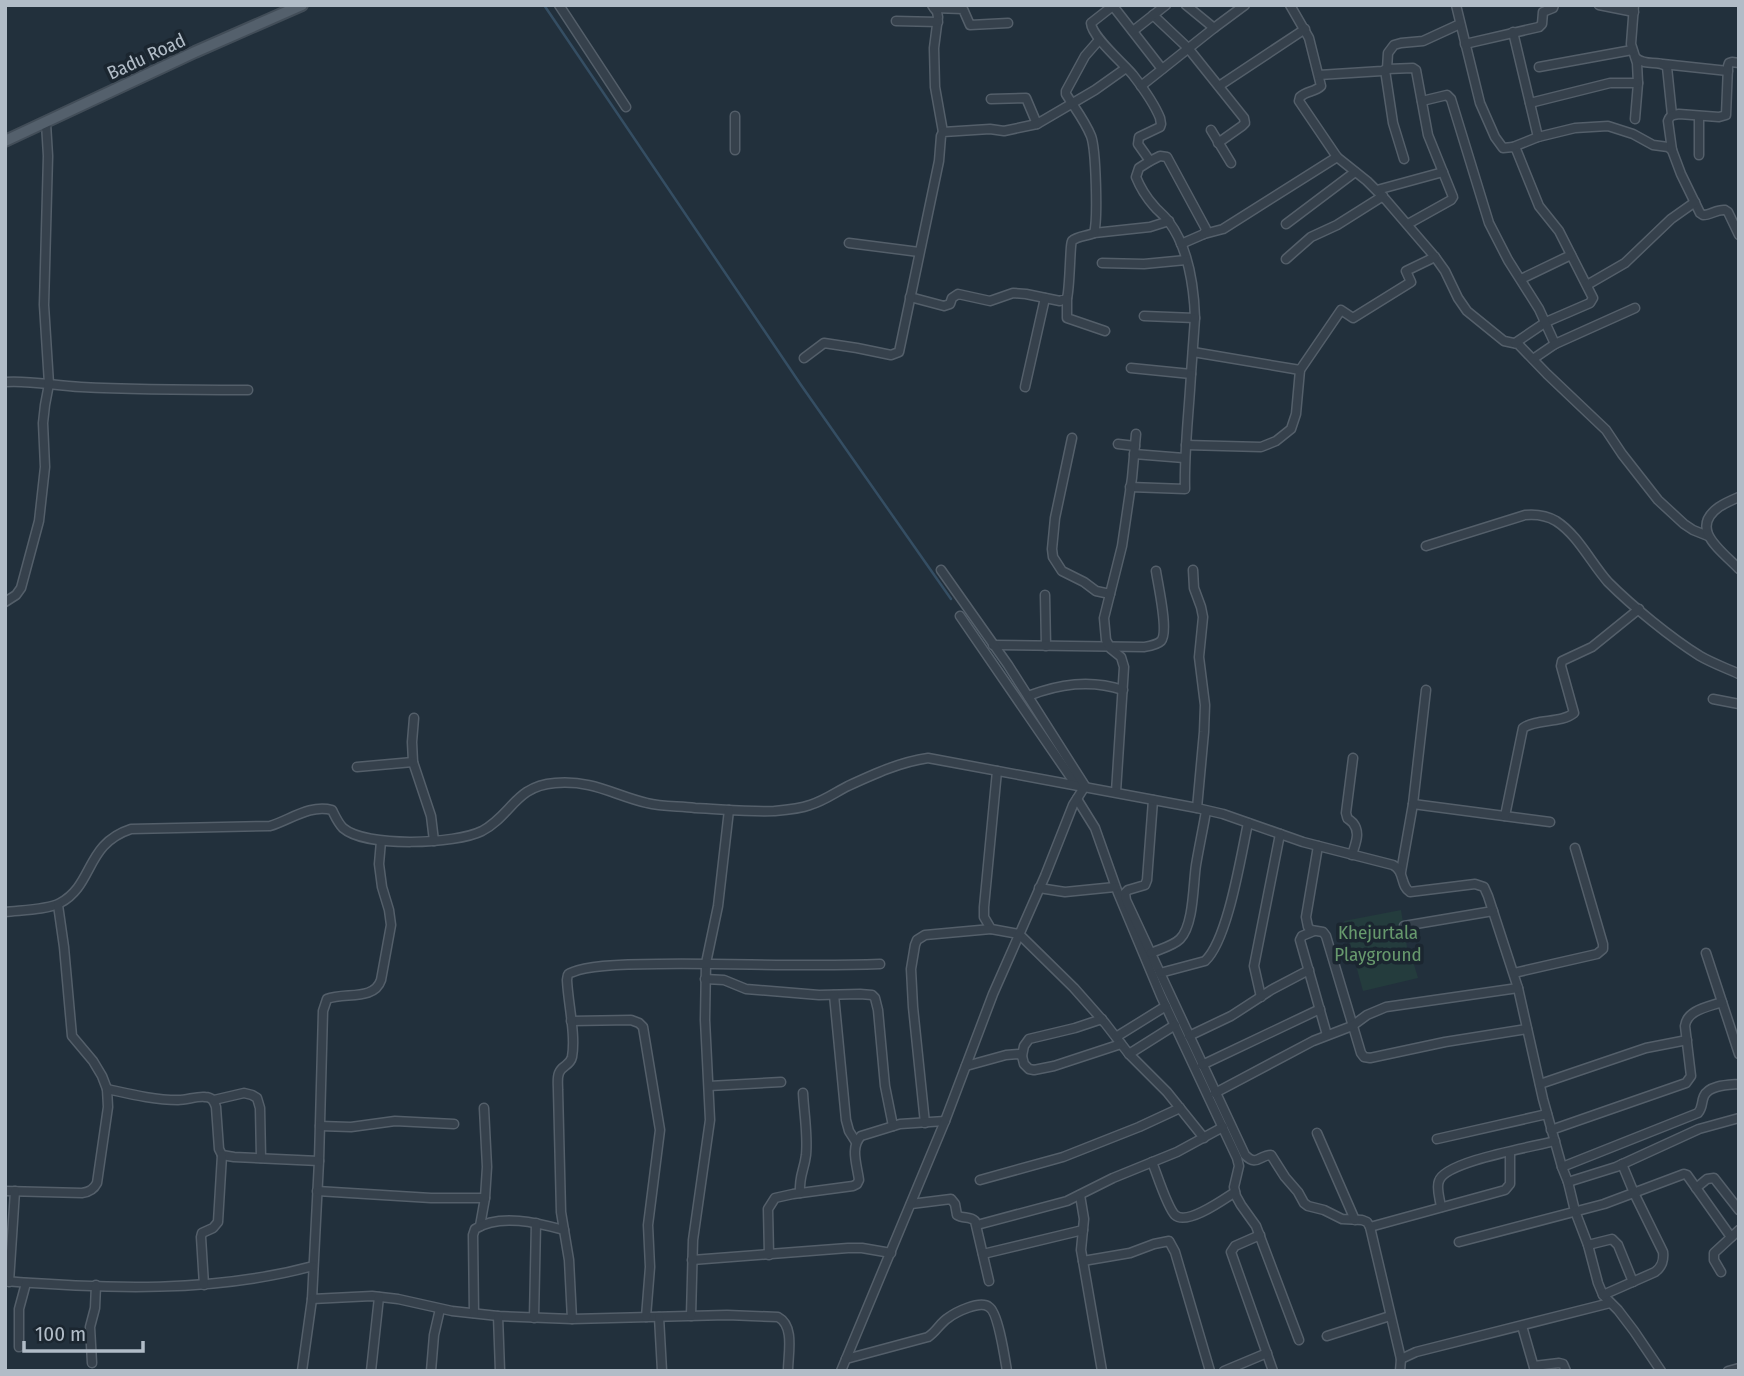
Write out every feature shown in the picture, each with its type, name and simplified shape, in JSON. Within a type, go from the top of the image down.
[{"type":"main road","name":"Badu Road","points":[[5,141],[303,5]]},
{"type":"street","points":[[559,5],[626,107]]},
{"type":"street","points":[[1133,32],[1166,5]]},
{"type":"street","points":[[1186,5],[1214,27]]},
{"type":"street","points":[[1141,86],[1245,5]]},
{"type":"street","points":[[1290,5],[1309,38],[1321,86],[1302,95],[1299,101],[1337,157],[1380,193],[1408,224],[1445,271],[1467,311],[1504,341],[1518,344],[1606,429],[1658,500],[1693,530],[1707,536],[1739,569]]},
{"type":"street","points":[[1455,5],[1480,103],[1495,137],[1503,148],[1575,128],[1608,126],[1672,150]]},
{"type":"street","points":[[1465,44],[1541,26],[1542,12],[1554,5]]},
{"type":"street","points":[[1599,5],[1634,9],[1631,37],[1638,83],[1635,119]]},
{"type":"street","points":[[1150,160],[1138,144],[1139,137],[1160,127],[1158,112],[1141,86],[1099,40],[1091,29],[1091,23],[1113,6],[1162,69]]},
{"type":"street","points":[[804,358],[824,344],[898,354],[940,161],[943,132],[935,87],[934,48],[938,22],[937,12],[933,7]]},
{"type":"street","points":[[933,7],[963,9],[970,25],[1008,23]]},
{"type":"street","points":[[1153,15],[1188,48],[1242,115],[1245,121],[1242,126],[1218,143]]},
{"type":"street","points":[[896,21],[938,22]]},
{"type":"street","points":[[1404,159],[1393,123],[1386,69],[1388,53],[1394,45],[1423,41],[1460,24]]},
{"type":"street","points":[[1219,86],[1305,29]]},
{"type":"street","points":[[1513,32],[1538,137]]},
{"type":"street","points":[[1094,233],[1095,177],[1092,138],[1066,94],[1066,88],[1099,40]]},
{"type":"street","points":[[1634,54],[1643,63],[1728,71]]},
{"type":"street","points":[[1539,67],[1634,54]]},
{"type":"street","points":[[1672,115],[1727,115],[1729,63],[1739,63]]},
{"type":"street","points":[[1663,64],[1667,67],[1672,115],[1668,121],[1672,150],[1681,174],[1703,215],[1725,210],[1739,235]]},
{"type":"street","points":[[943,132],[982,129],[1004,131],[1037,124],[1095,90],[1126,68]]},
{"type":"street","points":[[1319,75],[1415,68],[1430,141],[1453,197],[1408,224]]},
{"type":"street","points":[[1530,103],[1610,83],[1638,83]]},
{"type":"street","points":[[1422,100],[1450,96],[1494,235],[1546,322],[1555,344]]},
{"type":"street","points":[[991,99],[1026,98],[1037,124]]},
{"type":"street","points":[[735,116],[735,150]]},
{"type":"street","points":[[1699,116],[1699,155]]},
{"type":"street","points":[[5,602],[21,588],[39,521],[44,488],[44,414],[50,384],[44,306],[48,156],[46,122]]},
{"type":"street","points":[[1211,131],[1231,163]]},
{"type":"street","points":[[1513,147],[1539,206],[1555,226],[1592,294],[1592,301],[1546,322],[1515,343]]},
{"type":"street","points":[[1130,487],[1185,489],[1184,458],[1195,318],[1194,298],[1181,244],[1169,221],[1141,188],[1136,177],[1139,169],[1150,160],[1160,156],[1167,157],[1206,229],[1204,234]]},
{"type":"street","points":[[1181,244],[1223,229],[1337,157]]},
{"type":"street","points":[[1286,224],[1354,172]]},
{"type":"street","points":[[1286,259],[1311,237],[1343,221],[1380,193],[1443,172]]},
{"type":"street","points":[[1587,285],[1625,263],[1671,219],[1695,202]]},
{"type":"street","points":[[1105,331],[1068,318],[1071,243],[1077,238],[1094,233],[1150,227],[1169,221]]},
{"type":"street","points":[[849,243],[919,252]]},
{"type":"street","points":[[1521,279],[1571,255]]},
{"type":"street","points":[[1186,445],[1261,447],[1276,441],[1291,429],[1296,414],[1300,370],[1341,310],[1353,318],[1411,282],[1406,271],[1435,257]]},
{"type":"street","points":[[1101,263],[1144,264],[1186,260]]},
{"type":"street","points":[[910,297],[944,306],[950,304],[952,298],[958,294],[990,301],[1013,293],[1060,301],[1068,298]]},
{"type":"street","points":[[1025,387],[1045,298]]},
{"type":"street","points":[[1533,359],[1555,344],[1635,308]]},
{"type":"street","points":[[1144,316],[1195,318]]},
{"type":"street","points":[[1193,352],[1300,370]]},
{"type":"street","points":[[1131,368],[1191,374]]},
{"type":"street","points":[[5,383],[248,390]]},
{"type":"street","points":[[1116,792],[1124,661],[1108,645],[1104,633],[1104,618],[1122,546],[1136,434]]},
{"type":"street","points":[[1072,438],[1055,518],[1053,557],[1062,571],[1084,582],[1096,592],[1111,594]]},
{"type":"street","points":[[1118,444],[1134,450],[1184,458]]},
{"type":"street","points":[[1707,536],[1709,516],[1719,507],[1739,497]]},
{"type":"street","points":[[1426,546],[1514,518],[1535,514],[1554,520],[1608,582],[1639,609],[1700,655],[1739,674]]},
{"type":"street","points":[[841,1371],[946,1121],[993,994],[1040,888],[1077,799],[1080,785],[1028,696],[941,570]]},
{"type":"street","points":[[1150,953],[1180,940],[1185,933],[1196,867],[1202,809],[1205,705],[1199,657],[1203,617],[1194,588],[1193,570]]},
{"type":"street","points":[[993,645],[1144,647],[1158,643],[1162,639],[1164,626],[1156,572]]},
{"type":"street","points":[[1045,595],[1046,646]]},
{"type":"street","points":[[1505,816],[1523,728],[1530,724],[1568,718],[1574,713],[1562,661],[1592,647],[1639,609]]},
{"type":"street","points":[[960,615],[1080,785]]},
{"type":"street","points":[[1028,696],[1065,685],[1094,684],[1123,690]]},
{"type":"street","points":[[1401,872],[1413,804],[1426,690]]},
{"type":"street","points":[[1713,699],[1739,704]]},
{"type":"street","points":[[414,718],[413,762],[431,816],[434,841]]},
{"type":"street","points":[[5,912],[58,905],[77,888],[101,848],[119,833],[131,829],[270,826],[316,808],[326,808],[332,810],[344,829],[381,841],[434,841],[460,838],[485,830],[529,789],[555,783],[584,783],[649,804],[774,811],[811,805],[875,774],[914,760],[928,758],[1223,814],[1318,846],[1393,864],[1398,867],[1404,886],[1410,892],[1475,884],[1484,887],[1514,973],[1547,1114],[1603,1296],[1634,1331],[1658,1370]]},
{"type":"street","points":[[1352,855],[1357,829],[1346,813],[1353,758]]},
{"type":"street","points":[[357,767],[413,762]]},
{"type":"street","points":[[991,929],[984,917],[984,907],[997,771]]},
{"type":"street","points":[[1077,799],[1095,828],[1115,887],[1166,1006],[1223,1126],[1238,1163],[1235,1192],[1260,1235],[1300,1340]]},
{"type":"street","points":[[1153,800],[1147,880],[1144,885],[1128,890],[1125,896],[1241,1150],[1248,1158],[1256,1160],[1271,1155],[1308,1206],[1324,1210],[1336,1217],[1362,1220],[1370,1227],[1402,1359],[1400,1371]]},
{"type":"street","points":[[1413,804],[1550,822]]},
{"type":"street","points":[[691,1316],[695,1220],[709,1133],[706,963],[718,906],[729,810]]},
{"type":"street","points":[[1160,973],[1205,961],[1216,947],[1228,911],[1248,823]]},
{"type":"street","points":[[1261,997],[1254,966],[1280,834]]},
{"type":"street","points":[[302,1371],[312,1299],[323,1011],[327,999],[369,993],[378,987],[391,925],[390,910],[379,871],[381,841]]},
{"type":"street","points":[[1318,846],[1306,916],[1308,927],[1323,932],[1326,936],[1352,1026],[1364,1057],[1527,1029]]},
{"type":"street","points":[[1514,973],[1597,954],[1603,949],[1575,848]]},
{"type":"street","points":[[1040,888],[1065,892],[1115,887]]},
{"type":"street","points":[[58,905],[72,1036],[102,1076],[107,1089],[108,1107],[97,1183],[94,1188],[82,1193],[10,1191],[7,1281],[154,1287],[204,1285],[259,1278],[313,1266]]},
{"type":"street","points":[[1404,926],[1493,911]]},
{"type":"street","points":[[925,1123],[913,1007],[911,969],[915,944],[925,935],[991,929],[1019,934],[1074,988],[1129,1054],[1167,1092],[1204,1138]]},
{"type":"street","points":[[1314,931],[1301,937],[1328,1035]]},
{"type":"street","points":[[1706,953],[1739,1054]]},
{"type":"street","points":[[572,1319],[559,1167],[558,1078],[562,1068],[572,1059],[568,975],[594,968],[637,964],[880,964]]},
{"type":"street","points":[[1189,1036],[1231,1016],[1287,980],[1309,970]]},
{"type":"street","points":[[705,979],[724,980],[746,989],[818,995],[872,995],[875,998],[880,1025],[885,1086],[893,1125]]},
{"type":"street","points":[[1215,1093],[1386,1007],[1518,988]]},
{"type":"street","points":[[769,1255],[768,1209],[775,1198],[844,1188],[857,1184],[859,1180],[856,1142],[846,1120],[834,995]]},
{"type":"street","points":[[1552,1130],[1686,1083],[1691,1076],[1685,1020],[1695,1012],[1722,1002]]},
{"type":"street","points":[[1102,1019],[1029,1039],[1022,1056],[1024,1064],[1034,1070],[1065,1063],[1119,1041],[1166,1006]]},
{"type":"street","points":[[1202,1065],[1320,1009]]},
{"type":"street","points":[[570,1021],[631,1020],[643,1027],[660,1130],[648,1225],[650,1267],[646,1317]]},
{"type":"street","points":[[1129,1054],[1175,1026]]},
{"type":"street","points":[[1540,1084],[1646,1048],[1686,1040]]},
{"type":"street","points":[[966,1066],[1013,1054],[1022,1056]]},
{"type":"street","points":[[709,1086],[781,1082]]},
{"type":"street","points":[[1562,1167],[1698,1113],[1707,1091],[1739,1085]]},
{"type":"street","points":[[107,1089],[179,1100],[204,1096],[214,1100],[244,1093],[252,1095],[257,1098],[260,1108],[261,1158]]},
{"type":"street","points":[[800,1193],[799,1180],[806,1147],[803,1093]]},
{"type":"street","points":[[204,1285],[201,1237],[202,1233],[213,1228],[218,1222],[222,1155],[219,1149],[218,1117],[214,1100]]},
{"type":"street","points":[[480,1226],[487,1167],[484,1108]]},
{"type":"street","points":[[980,1180],[1063,1157],[1180,1108]]},
{"type":"street","points":[[1437,1139],[1547,1114]]},
{"type":"street","points":[[1568,1182],[1600,1173],[1699,1129],[1739,1118]]},
{"type":"street","points":[[320,1126],[351,1127],[395,1121],[454,1124]]},
{"type":"street","points":[[856,1142],[868,1133],[893,1125],[946,1121]]},
{"type":"street","points":[[977,1225],[1055,1205],[1080,1195],[1113,1178],[1177,1152],[1223,1126]]},
{"type":"street","points":[[1317,1133],[1355,1220]]},
{"type":"street","points":[[1441,1207],[1438,1182],[1442,1174],[1463,1163],[1555,1141]]},
{"type":"street","points":[[1370,1227],[1508,1188],[1510,1152]]},
{"type":"street","points":[[222,1155],[319,1161]]},
{"type":"street","points":[[1152,1162],[1171,1210],[1180,1218],[1199,1213],[1235,1192]]},
{"type":"street","points":[[1603,1296],[1659,1269],[1664,1258],[1622,1164]]},
{"type":"street","points":[[1459,1242],[1634,1194],[1684,1174],[1731,1237]]},
{"type":"street","points":[[1696,1188],[1707,1179],[1714,1178],[1739,1210]]},
{"type":"street","points":[[317,1191],[431,1198],[485,1198]]},
{"type":"street","points":[[1080,1195],[1084,1219],[1081,1250],[1102,1371]]},
{"type":"street","points":[[911,1204],[951,1199],[955,1203],[957,1215],[973,1219],[977,1225],[989,1281]]},
{"type":"street","points":[[474,1313],[475,1229],[517,1220],[564,1230]]},
{"type":"street","points":[[534,1318],[536,1223]]},
{"type":"street","points":[[983,1254],[1083,1230]]},
{"type":"street","points":[[1721,1272],[1714,1260],[1714,1252],[1739,1230]]},
{"type":"street","points":[[1260,1235],[1235,1245],[1231,1252],[1273,1371]]},
{"type":"street","points":[[1588,1245],[1609,1239],[1615,1241],[1633,1282]]},
{"type":"street","points":[[1083,1261],[1130,1253],[1169,1241],[1175,1252],[1210,1371]]},
{"type":"street","points":[[692,1260],[848,1248],[891,1252]]},
{"type":"street","points":[[19,1347],[19,1309],[26,1283]]},
{"type":"street","points":[[92,1363],[90,1327],[95,1308],[96,1285]]},
{"type":"street","points":[[312,1299],[379,1297],[440,1309],[534,1318],[727,1315],[778,1317],[785,1323],[788,1336],[788,1371]]},
{"type":"street","points":[[371,1371],[379,1297]]},
{"type":"street","points":[[1402,1359],[1416,1352],[1609,1303]]},
{"type":"street","points":[[846,1359],[928,1337],[956,1313],[972,1306],[986,1305],[996,1318],[1007,1371]]},
{"type":"street","points":[[431,1371],[434,1335],[440,1309]]},
{"type":"street","points":[[498,1316],[500,1371]]},
{"type":"street","points":[[1327,1336],[1390,1316]]},
{"type":"street","points":[[659,1317],[662,1371]]},
{"type":"street","points":[[1522,1326],[1534,1368],[1559,1363],[1563,1364],[1566,1371]]},
{"type":"street","points":[[1224,1371],[1267,1353]]},
{"type":"street","points":[[1728,1371],[1739,1368]]},
{"type":"green space","name":"Khejurtala Playground","points":[[1401,910],[1407,947],[1418,978],[1363,991],[1344,921]]},
{"type":"waterway","points":[[544,5],[801,385],[951,599]]}]
